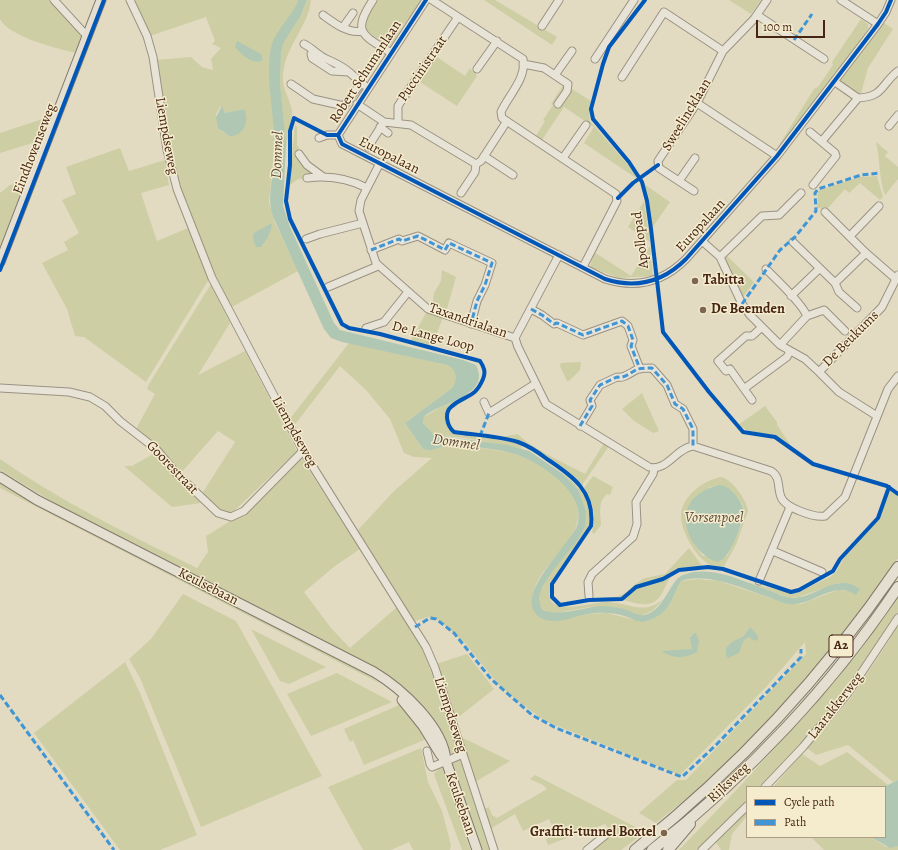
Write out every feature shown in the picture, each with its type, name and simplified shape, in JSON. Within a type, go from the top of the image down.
[{"type":"highway","name":"Rijksweg","points":[[635,850],[672,820],[712,784],[776,720],[840,646],[898,567]]},
{"type":"highway","name":"Rijksweg","points":[[684,828],[699,811],[746,767],[801,710],[848,654],[898,587]]},
{"type":"highway","name":"A2","points":[[656,847],[684,828]]},
{"type":"highway","name":"A2","points":[[668,850],[684,828]]},
{"type":"main road","name":"Eindhovenseweg","points":[[0,262],[101,0]]},
{"type":"main road","name":"Keulsebaan","points":[[0,471],[49,504],[368,670],[411,711],[446,761],[476,849]]},
{"type":"main road","name":"Keulsebaan","points":[[0,477],[37,500],[49,504]]},
{"type":"street","points":[[54,0],[87,36]]},
{"type":"street","name":"Liempdseweg","points":[[130,0],[147,36],[154,57],[167,150],[175,184],[185,213],[224,301],[303,451],[426,647],[494,850]]},
{"type":"street","points":[[373,0],[361,20],[362,31],[368,38],[391,53]]},
{"type":"street","name":"Robert Schumanlaan","points":[[338,136],[357,104],[426,0]]},
{"type":"street","points":[[432,0],[521,56],[523,64],[515,88],[501,112],[502,118],[614,192],[618,198],[583,267]]},
{"type":"street","points":[[542,26],[559,0]]},
{"type":"street","points":[[595,59],[634,0]]},
{"type":"street","name":"Sweelincklaan","points":[[679,181],[659,168],[658,165],[697,103],[723,51],[757,15],[767,0]]},
{"type":"street","points":[[841,0],[876,23]]},
{"type":"street","name":"Europalaan","points":[[338,136],[342,144],[583,267],[605,280],[617,283],[635,284],[656,280],[675,270],[777,156],[835,82],[876,23],[886,12],[890,1]]},
{"type":"street","points":[[622,77],[664,12],[723,51]]},
{"type":"street","points":[[343,27],[353,13]]},
{"type":"street","points":[[323,15],[343,27],[353,31],[362,31]]},
{"type":"street","points":[[757,15],[824,59]]},
{"type":"street","name":"Puccinistraat","points":[[398,123],[398,106],[458,17]]},
{"type":"street","points":[[477,69],[496,40]]},
{"type":"street","points":[[304,44],[314,51],[339,63],[368,88]]},
{"type":"street","points":[[555,75],[572,51]]},
{"type":"street","points":[[523,64],[544,68],[569,86],[558,104]]},
{"type":"street","points":[[835,82],[858,98],[873,96],[879,93],[898,71]]},
{"type":"street","points":[[291,84],[313,99],[344,106],[361,83]]},
{"type":"street","points":[[822,141],[858,98]]},
{"type":"street","points":[[697,103],[777,156]]},
{"type":"street","name":"Puccinistraat","points":[[357,104],[382,125],[388,133]]},
{"type":"street","points":[[889,126],[898,115]]},
{"type":"street","points":[[461,193],[475,172],[476,164],[481,162],[507,121]]},
{"type":"street","name":"Puccinistraat","points":[[382,125],[398,123],[411,125],[476,164]]},
{"type":"street","points":[[368,147],[382,125]]},
{"type":"street","points":[[563,158],[586,125]]},
{"type":"street","points":[[810,132],[822,141],[836,156],[813,185]]},
{"type":"street","points":[[319,138],[327,135],[338,136]]},
{"type":"street","points":[[299,154],[307,165],[322,176]]},
{"type":"street","points":[[484,156],[513,175]]},
{"type":"street","points":[[694,191],[679,181],[695,158]]},
{"type":"street","name":"Taxandrialaan","points":[[380,163],[359,205],[359,211],[371,250],[378,266],[432,312],[515,338]]},
{"type":"street","points":[[307,178],[322,176],[342,178],[367,188]]},
{"type":"street","points":[[720,257],[762,216],[779,215],[801,193]]},
{"type":"street","points":[[850,236],[879,206]]},
{"type":"street","points":[[825,212],[866,253],[897,277]]},
{"type":"street","points":[[306,239],[320,234],[363,224]]},
{"type":"street","points":[[371,250],[399,239],[402,241],[418,236],[445,250],[449,243],[492,263],[485,285],[477,301],[471,324]]},
{"type":"street","name":"De Beukums","points":[[702,241],[720,257],[746,311],[780,345],[805,360],[819,372],[882,307],[897,277]]},
{"type":"street","points":[[793,242],[835,283],[839,292],[857,308]]},
{"type":"street","points":[[835,283],[866,253]]},
{"type":"street","points":[[559,255],[515,338],[535,384],[546,404],[580,426],[654,469]]},
{"type":"street","points":[[328,287],[378,266]]},
{"type":"street","points":[[791,296],[819,268]]},
{"type":"street","points":[[766,269],[805,311],[807,316]]},
{"type":"street","points":[[366,328],[384,322],[408,292]]},
{"type":"street","points":[[531,309],[554,324],[557,323],[583,335],[622,321],[628,326],[633,340],[631,346],[640,369]]},
{"type":"street","points":[[780,345],[807,316],[824,310],[845,331]]},
{"type":"street","points":[[752,400],[745,388],[730,369],[726,371],[718,361],[746,336],[752,336],[762,327]]},
{"type":"street","points":[[745,388],[787,357],[790,351]]},
{"type":"street","points":[[580,426],[592,406],[590,400],[600,385],[617,377],[620,378],[626,376],[628,373],[640,369],[652,368],[667,385],[675,404],[683,409],[693,429],[693,446]]},
{"type":"street","points":[[819,372],[839,392],[877,416]]},
{"type":"street","points":[[654,469],[662,466],[684,449],[693,446],[771,471],[777,477],[781,497],[790,507],[820,517],[830,513],[842,502],[852,482],[888,390],[898,376]]},
{"type":"street","points":[[484,402],[489,413],[523,390],[535,384]]},
{"type":"street","name":"Goorestraat","points":[[0,388],[69,392],[80,394],[98,401],[120,421],[151,444],[177,474],[207,504],[225,516],[236,516],[244,511],[303,451]]},
{"type":"street","points":[[589,596],[588,582],[592,574],[627,544],[634,535],[637,524],[636,502],[653,474],[654,469]]},
{"type":"street","points":[[759,581],[790,507]]},
{"type":"street","points":[[772,551],[822,572]]},
{"type":"street","name":"Laarakkerweg","points":[[766,786],[803,747],[848,693],[898,618]]},
{"type":"street","points":[[427,751],[432,767],[463,754]]},
{"type":"street","points":[[702,850],[746,807]]},
{"type":"street","points":[[587,850],[608,833]]},
{"type":"shaded area","points":[[0,0],[52,0],[83,36],[77,53],[58,49],[23,37],[13,31],[0,19]]},
{"type":"shaded area","points":[[133,0],[298,0],[291,15],[275,38],[271,49],[270,77],[275,140],[269,202],[274,221],[298,271],[230,308],[213,275],[197,238],[177,184],[156,60],[191,57],[202,67],[213,70],[211,59],[221,48],[212,44],[215,41],[206,17],[150,36]],"holes":[[[221,106],[225,113],[244,109],[236,135],[229,136],[221,131],[216,114]]]},
{"type":"shaded area","points":[[307,0],[311,0],[309,9],[303,26],[286,59],[283,75],[284,85],[292,110],[286,149],[280,83],[281,53],[284,42],[300,17]]},
{"type":"shaded area","points":[[377,0],[420,0],[419,5],[402,26],[390,46],[365,30],[365,19]]},
{"type":"shaded area","points":[[484,0],[495,0],[557,37],[552,45]]},
{"type":"shaded area","points":[[729,0],[761,0],[751,14]]},
{"type":"shaded area","points":[[861,19],[868,24],[868,29],[830,84],[776,150],[814,89],[818,87],[833,65],[832,62]]},
{"type":"shaded area","points":[[881,21],[893,29],[868,68],[861,93],[856,94],[840,81]]},
{"type":"shaded area","points":[[434,55],[465,76],[470,68],[477,76],[457,106],[417,80]]},
{"type":"shaded area","points":[[564,84],[591,101],[589,111],[590,121],[635,173],[636,178],[584,143],[594,127],[564,107],[542,140],[536,136],[545,121],[543,120],[553,105],[551,104]]},
{"type":"shaded area","points":[[52,116],[42,140],[0,153],[0,133]]},
{"type":"shaded area","points":[[295,125],[297,127],[297,145],[316,174],[307,174],[307,178],[298,179],[289,186]]},
{"type":"shaded area","points":[[876,142],[888,152],[885,156],[898,167],[898,179],[885,195],[883,189]]},
{"type":"shaded area","points":[[120,148],[129,171],[165,160],[169,185],[141,193],[157,241],[188,228],[209,279],[146,382],[84,337],[75,336],[67,309],[42,263],[68,250],[64,242],[79,233],[62,200],[76,194],[66,167]]},
{"type":"shaded area","points":[[877,176],[883,197],[880,200],[860,183],[849,193],[845,189],[827,209],[817,208],[818,191],[859,177]]},
{"type":"shaded area","points":[[16,184],[24,187],[0,249],[0,193],[10,185]]},
{"type":"shaded area","points":[[644,184],[670,202],[652,228]]},
{"type":"shaded area","points":[[644,201],[650,242],[628,227]]},
{"type":"shaded area","points":[[650,246],[653,276],[619,278],[590,267],[594,252],[631,276]]},
{"type":"shaded area","points":[[725,254],[754,282],[743,297],[723,256]]},
{"type":"shaded area","points":[[442,270],[456,277],[446,312],[432,307],[434,293],[441,281]]},
{"type":"shaded area","points":[[211,284],[230,323],[198,375],[245,351],[297,451],[231,514],[224,514],[201,495],[235,442],[218,431],[180,474],[136,429],[155,394],[147,389],[149,384]]},
{"type":"shaded area","points":[[427,311],[443,317],[432,347],[410,342]]},
{"type":"shaded area","points":[[349,343],[447,365],[453,369],[456,378],[452,388],[405,423],[423,449],[430,450],[452,445],[477,447],[518,455],[541,466],[563,483],[571,493],[577,504],[578,516],[575,529],[562,549],[540,577],[535,587],[533,599],[534,611],[565,619],[588,614],[607,613],[644,622],[653,619],[664,611],[681,581],[698,579],[719,581],[773,599],[801,604],[838,590],[850,591],[860,589],[838,583],[799,597],[789,598],[747,582],[791,593],[801,591],[830,577],[836,572],[845,556],[878,520],[890,490],[898,496],[898,558],[849,629],[773,717],[708,781],[656,823],[639,813],[677,780],[686,780],[806,654],[805,642],[766,687],[680,775],[545,721],[499,685],[465,643],[440,621],[429,617],[414,621],[357,531],[394,491],[432,458],[414,457],[404,453],[390,419],[366,390],[340,366],[293,427],[289,420]]},
{"type":"shaded area","points":[[581,362],[580,370],[569,381],[567,381],[560,366],[561,363]]},
{"type":"shaded area","points":[[642,393],[659,431],[653,433],[634,421],[622,409]]},
{"type":"shaded area","points":[[459,399],[446,414],[447,422],[452,432],[511,442],[518,444],[523,449],[466,438],[434,435],[423,423],[424,417]]},
{"type":"shaded area","points":[[765,406],[777,422],[777,425],[792,447],[776,437],[747,430],[738,425]]},
{"type":"shaded area","points":[[518,434],[539,450],[585,474],[604,443],[609,446],[582,485],[575,477],[545,455],[522,444],[501,437]]},
{"type":"shaded area","points":[[155,453],[182,485],[201,503],[172,507],[124,466],[132,466]]},
{"type":"shaded area","points":[[301,458],[360,549],[335,566],[304,592],[331,628],[350,648],[397,607],[425,654],[458,750],[455,754],[449,753],[411,698],[235,597],[58,505],[0,470],[0,459],[47,490],[72,504],[197,568],[208,552],[206,536],[243,513]]},
{"type":"shaded area","points":[[563,474],[574,483],[584,496],[588,503],[591,517],[590,525],[586,532],[554,580],[550,592],[551,601],[564,607],[605,602],[643,608],[657,604],[665,598],[652,611],[641,616],[619,608],[590,607],[551,614],[541,608],[539,598],[547,577],[580,536],[585,527],[569,480]]},
{"type":"shaded area","points":[[593,476],[613,487],[610,495],[607,494],[602,501],[600,508],[601,525],[594,534],[592,532],[594,520],[593,509],[584,488]]},
{"type":"shaded area","points":[[721,477],[730,482],[742,496],[748,511],[736,545],[724,566],[716,567],[701,558],[695,550],[684,532],[681,515],[685,501],[690,495],[701,485]],"holes":[[[721,485],[734,494],[742,503],[744,511],[743,517],[736,539],[727,556],[703,556],[694,544],[709,487]]]},
{"type":"shaded area","points":[[0,478],[349,663],[383,685],[0,488]]},
{"type":"shaded area","points":[[689,548],[703,567],[687,568],[673,573],[662,594],[654,602],[640,604],[614,598],[625,593],[645,578],[665,574]]},
{"type":"shaded area","points":[[898,593],[898,614],[889,622],[892,623],[845,694],[764,786],[746,786],[746,805],[700,850],[679,850],[744,782],[833,682]]},
{"type":"shaded area","points":[[183,594],[236,621],[322,776],[201,827],[140,678],[129,659],[151,639]]},
{"type":"shaded area","points":[[895,625],[898,628],[898,780],[893,782],[848,745],[816,755],[807,748],[851,698],[890,639]]},
{"type":"shaded area","points":[[251,629],[326,667],[289,684],[280,681]]},
{"type":"shaded area","points":[[467,654],[494,689],[460,716],[453,715],[436,664]]},
{"type":"shaded area","points":[[125,662],[140,693],[197,835],[160,850],[120,850],[34,733]]},
{"type":"shaded area","points":[[337,673],[392,702],[311,736],[287,694]]},
{"type":"shaded area","points":[[399,705],[409,710],[429,738],[364,765],[353,740],[350,742],[344,729]]},
{"type":"shaded area","points":[[459,736],[510,761],[475,782]]},
{"type":"shaded area","points":[[421,748],[428,782],[442,811],[451,845],[450,850],[413,850],[409,842],[391,850],[363,850],[328,787]]},
{"type":"shaded area","points":[[847,752],[888,785],[774,786],[802,754],[820,766]]},
{"type":"shaded area","points":[[460,759],[492,850],[480,850],[452,765],[452,762]]},
{"type":"shaded area","points":[[440,767],[445,770],[470,850],[462,850],[434,774]]},
{"type":"shaded area","points":[[535,775],[645,832],[621,850],[591,850],[612,832],[605,824],[548,845],[546,839],[556,835],[549,819],[523,831],[515,814],[490,829],[484,809],[489,807],[492,815],[497,818],[547,789],[543,785],[530,779]]},
{"type":"shaded area","points":[[746,810],[746,817],[732,834],[729,850],[721,850],[715,841]]},
{"type":"shaded area","points":[[812,838],[872,838],[886,847],[898,846],[898,850],[824,850]]},
{"type":"water","name":"Dommel","points":[[298,0],[307,0],[300,17],[284,42],[281,53],[280,83],[286,145],[283,206],[290,227],[334,323],[340,330],[463,360],[476,365],[479,376],[477,385],[471,392],[424,417],[423,423],[434,435],[507,445],[529,451],[563,474],[578,490],[586,511],[585,527],[577,541],[554,569],[542,587],[539,598],[541,608],[546,611],[553,612],[569,612],[606,606],[620,608],[644,615],[656,609],[679,577],[693,572],[704,571],[726,575],[791,598],[803,597],[835,584],[843,583],[851,584],[860,589],[856,595],[848,591],[839,590],[806,602],[789,604],[726,583],[702,578],[681,581],[664,611],[653,619],[644,622],[620,615],[606,613],[588,614],[558,621],[541,618],[533,609],[532,598],[537,584],[545,570],[574,532],[578,523],[578,512],[575,501],[568,490],[549,472],[528,459],[518,455],[485,448],[452,445],[430,450],[423,449],[405,423],[452,388],[456,378],[455,372],[447,365],[342,342],[331,338],[324,329],[273,217],[270,197],[275,149],[269,61],[273,41]]},
{"type":"water","points":[[237,41],[261,54],[263,60],[255,61],[244,56],[235,47]]},
{"type":"water","points":[[222,106],[225,113],[244,109],[245,111],[246,120],[244,128],[241,132],[234,136],[229,136],[218,128],[216,117]]},
{"type":"water","points":[[272,223],[270,233],[265,242],[261,247],[256,247],[253,238],[254,233]]},
{"type":"water","name":"Vorsenpoel","points":[[719,485],[727,488],[739,499],[744,512],[738,533],[731,549],[722,560],[717,562],[702,553],[691,539],[687,530],[686,513],[689,505],[698,495]]},
{"type":"water","points":[[750,627],[758,636],[758,639],[755,641],[749,637],[745,639],[739,653],[728,658],[726,655],[726,648],[732,642],[744,636]]},
{"type":"water","points":[[694,633],[696,633],[699,641],[697,652],[688,656],[675,657],[661,651],[692,649],[690,638]]},
{"type":"water","points":[[898,780],[898,846],[890,848],[873,838],[886,838],[886,786]]},
{"type":"marked path","points":[[794,40],[812,14]]},
{"type":"marked path","points":[[742,304],[780,250],[795,237],[816,211],[815,193],[818,189],[861,175],[880,173]]},
{"type":"marked path","points":[[371,250],[399,239],[402,241],[418,236],[445,250],[449,243],[492,263],[485,285],[477,301],[471,324]]},
{"type":"marked path","points":[[531,309],[554,324],[557,323],[583,335],[622,321],[628,326],[633,340],[631,346],[640,369]]},
{"type":"marked path","points":[[580,426],[592,406],[590,400],[600,385],[617,377],[625,376],[638,369],[652,368],[667,385],[675,404],[683,409],[693,429],[693,446]]},
{"type":"marked path","points":[[480,436],[489,413]]},
{"type":"marked path","points":[[415,627],[430,618],[436,619],[454,633],[491,679],[532,715],[556,728],[682,777],[716,745],[801,657],[801,649]]},
{"type":"marked path","points":[[0,695],[114,850]]},
{"type":"cycle path","points":[[0,270],[104,0]]},
{"type":"cycle path","points":[[338,135],[426,0]]},
{"type":"cycle path","name":"Apollopad","points":[[645,0],[609,47],[591,109],[593,119],[629,162],[642,182],[647,201],[651,229],[663,332],[709,392],[743,432],[775,437],[813,464],[887,486],[898,494]]},
{"type":"cycle path","points":[[338,135],[342,144],[605,279],[628,283],[648,281],[668,273],[686,259],[777,156],[878,24],[886,12],[891,0]]},
{"type":"cycle path","name":"De Lange Loop","points":[[338,135],[327,135],[294,118],[290,131],[290,165],[286,201],[290,219],[342,324],[349,328],[380,334],[480,361],[484,372],[480,386],[473,394],[456,403],[449,410],[447,420],[454,432],[503,438],[518,442],[533,449],[557,465],[573,479],[586,494],[591,514],[591,526],[552,584],[552,597],[560,605],[589,600],[622,599],[636,587],[663,579],[679,570],[708,567],[723,569],[791,592],[799,590],[833,571],[840,559],[878,518],[889,487]]},
{"type":"cycle path","points":[[618,198],[633,183],[658,165]]},
{"type":"place","name":"Tabitta","points":[[695,281]]},
{"type":"place","name":"De Beemden","points":[[703,310]]},
{"type":"place","name":"Graffiti-tunnel Boxtel","points":[[664,833]]}]
